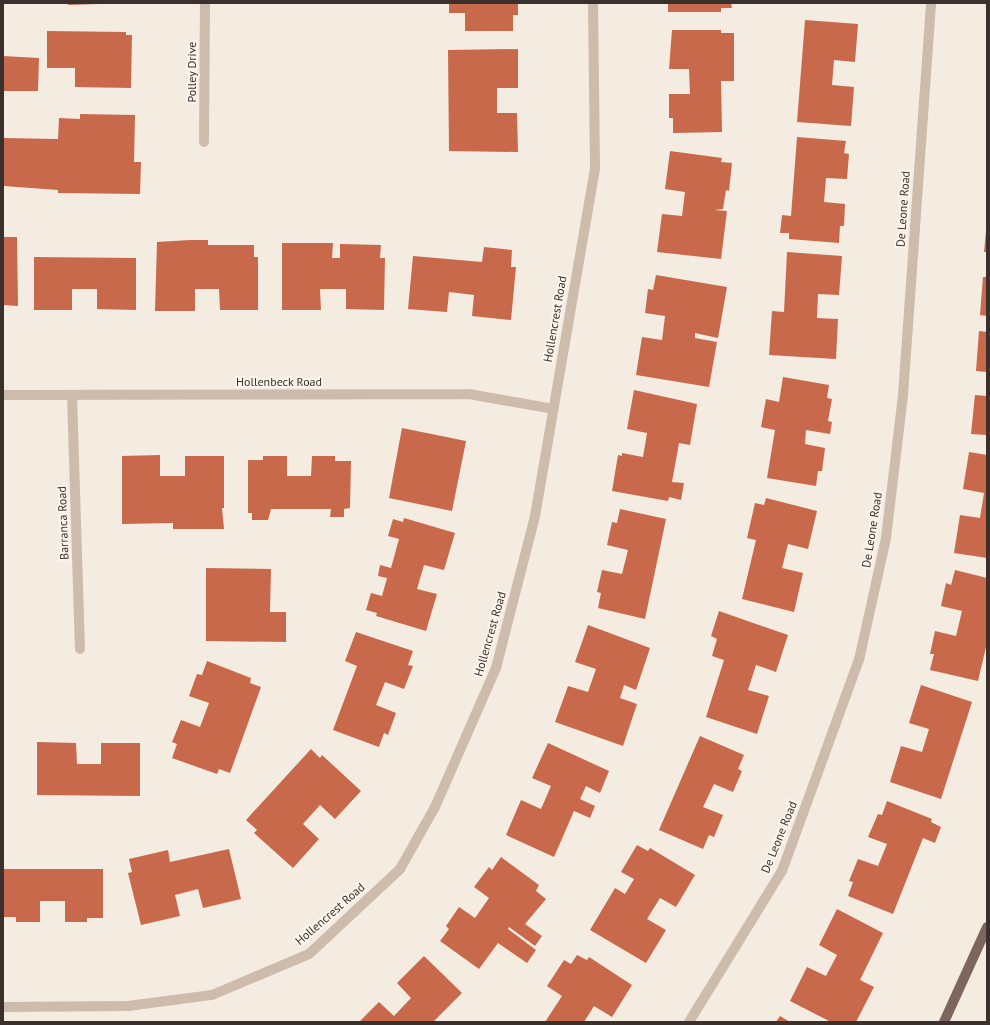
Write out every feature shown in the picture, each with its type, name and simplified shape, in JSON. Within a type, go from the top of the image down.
[{"type":"main road","points":[[944,1022],[987,927]]},
{"type":"street","name":"Polley Drive","points":[[204,142],[205,3]]},
{"type":"street","name":"Hollencrest Road","points":[[3,1007],[128,1006],[212,995],[309,954],[400,869],[435,807],[496,668],[535,516],[595,167],[593,3]]},
{"type":"street","name":"De Leone Road","points":[[689,1022],[782,871],[859,660],[886,538],[903,395],[931,3]]},
{"type":"street","name":"Hollenbeck Road","points":[[3,395],[469,394],[553,409]]},
{"type":"street","name":"Barranca Road","points":[[72,396],[80,649]]},
{"type":"building","points":[[68,3],[98,3],[98,4],[68,5]]},
{"type":"building","points":[[449,3],[518,3],[518,15],[513,15],[513,31],[465,31],[465,13],[449,13]]},
{"type":"building","points":[[668,3],[731,3],[732,8],[721,8],[721,12],[668,12]]},
{"type":"building","points":[[805,20],[858,24],[855,62],[834,60],[832,85],[854,87],[851,126],[797,122]]},
{"type":"building","points":[[672,30],[721,30],[721,33],[734,33],[734,81],[721,81],[722,132],[673,133],[673,118],[669,118],[669,94],[690,94],[689,69],[669,69]]},
{"type":"building","points":[[47,31],[126,32],[126,35],[132,35],[131,88],[75,87],[75,68],[47,68]]},
{"type":"building","points":[[518,49],[518,88],[497,88],[497,113],[517,113],[518,152],[449,151],[448,50]]},
{"type":"building","points":[[3,56],[39,58],[38,91],[3,91]]},
{"type":"building","points":[[80,114],[135,115],[134,162],[141,162],[140,194],[58,193],[58,190],[4,186],[4,138],[58,139],[59,118],[80,119]]},
{"type":"building","points":[[797,137],[846,141],[844,153],[849,154],[847,179],[826,178],[824,202],[845,204],[844,226],[840,226],[839,243],[789,239],[789,233],[780,233],[782,215],[791,216]]},
{"type":"building","points":[[670,151],[722,158],[721,162],[732,163],[729,191],[726,190],[723,209],[714,210],[727,211],[721,259],[657,252],[662,214],[682,216],[685,192],[665,189]]},
{"type":"building","points":[[986,231],[987,252],[984,252]]},
{"type":"building","points":[[3,237],[17,237],[18,306],[3,305]]},
{"type":"building","points":[[208,240],[208,245],[254,245],[254,257],[258,257],[258,310],[220,310],[219,289],[195,289],[195,311],[155,311],[157,242]]},
{"type":"building","points":[[282,243],[333,243],[332,258],[340,258],[340,244],[381,245],[380,258],[385,258],[384,310],[346,309],[346,289],[320,289],[321,310],[282,310]]},
{"type":"building","points":[[484,247],[512,250],[511,267],[516,267],[511,320],[472,316],[474,295],[449,292],[447,312],[408,309],[413,256],[482,262]]},
{"type":"building","points":[[787,252],[842,256],[839,295],[818,294],[817,318],[838,319],[836,359],[769,355],[772,311],[784,312]]},
{"type":"building","points":[[34,257],[136,258],[136,310],[97,309],[97,289],[72,289],[72,310],[34,310]]},
{"type":"building","points":[[656,275],[727,287],[718,338],[695,333],[695,338],[717,342],[709,387],[636,375],[642,337],[662,340],[665,316],[645,313],[648,289],[653,290]]},
{"type":"building","points":[[983,277],[987,277],[987,316],[980,315]]},
{"type":"building","points":[[979,331],[987,332],[987,372],[976,371]]},
{"type":"building","points":[[783,377],[829,385],[827,398],[832,399],[828,421],[832,422],[830,434],[806,430],[805,444],[825,448],[822,471],[818,471],[816,486],[767,478],[775,430],[761,427],[766,399],[779,402]]},
{"type":"building","points":[[634,390],[697,404],[690,445],[679,443],[672,482],[684,483],[681,500],[669,497],[668,501],[612,491],[618,455],[622,456],[622,453],[643,457],[647,433],[627,429]]},
{"type":"building","points":[[975,395],[987,396],[987,435],[971,434]]},
{"type":"building","points":[[402,428],[466,441],[452,511],[389,498]]},
{"type":"building","points":[[969,452],[987,455],[987,558],[954,553],[960,515],[980,518],[984,493],[963,489]]},
{"type":"building","points":[[160,455],[160,476],[185,476],[185,456],[224,456],[224,508],[222,508],[224,529],[173,529],[173,523],[122,524],[122,456]]},
{"type":"building","points":[[263,456],[287,456],[287,476],[311,476],[312,456],[335,456],[335,461],[351,461],[350,508],[344,509],[344,517],[330,517],[331,509],[271,509],[268,520],[252,520],[252,513],[248,513],[248,460],[263,460]]},
{"type":"building","points":[[766,498],[817,511],[808,549],[788,544],[782,568],[803,573],[794,612],[742,599],[756,540],[747,538],[755,503],[764,505]]},
{"type":"building","points":[[620,509],[666,519],[645,619],[598,608],[601,593],[597,592],[602,570],[622,574],[628,550],[607,545],[612,522],[617,523]]},
{"type":"building","points":[[404,518],[455,533],[444,570],[424,565],[417,589],[437,594],[426,631],[376,616],[377,613],[366,610],[371,593],[382,596],[387,578],[378,576],[380,565],[391,568],[399,539],[388,536],[393,519],[403,522]]},
{"type":"building","points":[[206,568],[271,569],[270,612],[286,612],[286,642],[206,641]]},
{"type":"building","points":[[955,570],[987,578],[987,643],[978,681],[930,670],[934,654],[930,654],[935,631],[956,636],[962,611],[941,606],[946,583],[951,585]]},
{"type":"building","points":[[719,611],[788,635],[776,672],[756,665],[748,690],[769,696],[757,734],[706,717],[724,660],[712,656],[717,639],[711,636]]},
{"type":"building","points":[[588,625],[650,648],[636,690],[624,685],[620,698],[637,704],[623,746],[555,722],[568,686],[588,692],[596,669],[575,662]]},
{"type":"building","points":[[356,632],[413,651],[408,665],[413,666],[404,689],[385,682],[376,705],[396,713],[388,735],[384,733],[379,747],[333,730],[357,666],[345,661]]},
{"type":"building","points":[[207,661],[251,678],[250,683],[261,687],[230,773],[219,769],[217,774],[172,758],[177,744],[172,742],[181,720],[200,727],[209,703],[189,696],[197,674],[202,675]]},
{"type":"building","points":[[921,685],[972,702],[941,799],[890,782],[901,746],[922,752],[929,729],[909,723]]},
{"type":"building","points":[[700,736],[744,755],[738,769],[742,771],[733,792],[714,784],[703,807],[723,815],[714,837],[709,835],[703,849],[659,830]]},
{"type":"building","points":[[37,742],[76,743],[77,764],[101,764],[101,743],[140,743],[140,796],[37,795]]},
{"type":"building","points":[[548,743],[609,771],[600,793],[586,786],[580,799],[595,806],[590,818],[574,811],[554,857],[506,835],[521,800],[541,809],[551,786],[532,778]]},
{"type":"building","points":[[311,749],[320,758],[322,755],[361,791],[335,819],[320,805],[303,824],[319,839],[293,868],[254,833],[257,830],[246,820]]},
{"type":"building","points":[[887,801],[932,819],[931,822],[941,827],[935,843],[923,838],[893,914],[848,896],[853,882],[849,881],[858,859],[878,866],[887,844],[868,837],[878,814],[882,815]]},
{"type":"building","points":[[637,845],[648,851],[650,848],[695,875],[676,907],[660,898],[647,919],[666,930],[646,963],[590,930],[615,888],[625,894],[634,879],[621,872]]},
{"type":"building","points":[[229,849],[241,899],[203,908],[198,889],[175,895],[180,916],[141,925],[128,873],[132,872],[129,859],[168,850],[170,862]]},
{"type":"building","points":[[501,857],[539,885],[536,891],[546,899],[525,924],[542,936],[535,946],[509,927],[508,929],[536,950],[527,963],[498,943],[479,969],[440,941],[449,929],[446,926],[459,907],[475,918],[489,898],[474,887],[489,867],[492,870]]},
{"type":"building","points":[[3,869],[103,869],[103,918],[87,918],[87,922],[65,922],[65,901],[40,901],[40,922],[16,922],[16,917],[3,917]]},
{"type":"building","points":[[837,909],[883,933],[860,980],[874,987],[856,1022],[831,1022],[790,1001],[807,967],[826,976],[837,955],[819,945]]},
{"type":"building","points":[[577,955],[587,960],[589,957],[632,985],[612,1017],[594,1006],[584,1022],[545,1022],[562,996],[547,986],[564,960],[571,964]]},
{"type":"building","points":[[424,956],[462,993],[433,1022],[359,1022],[379,1002],[394,1016],[411,998],[397,983]]},
{"type":"building","points":[[780,1016],[790,1022],[776,1022]]}]
